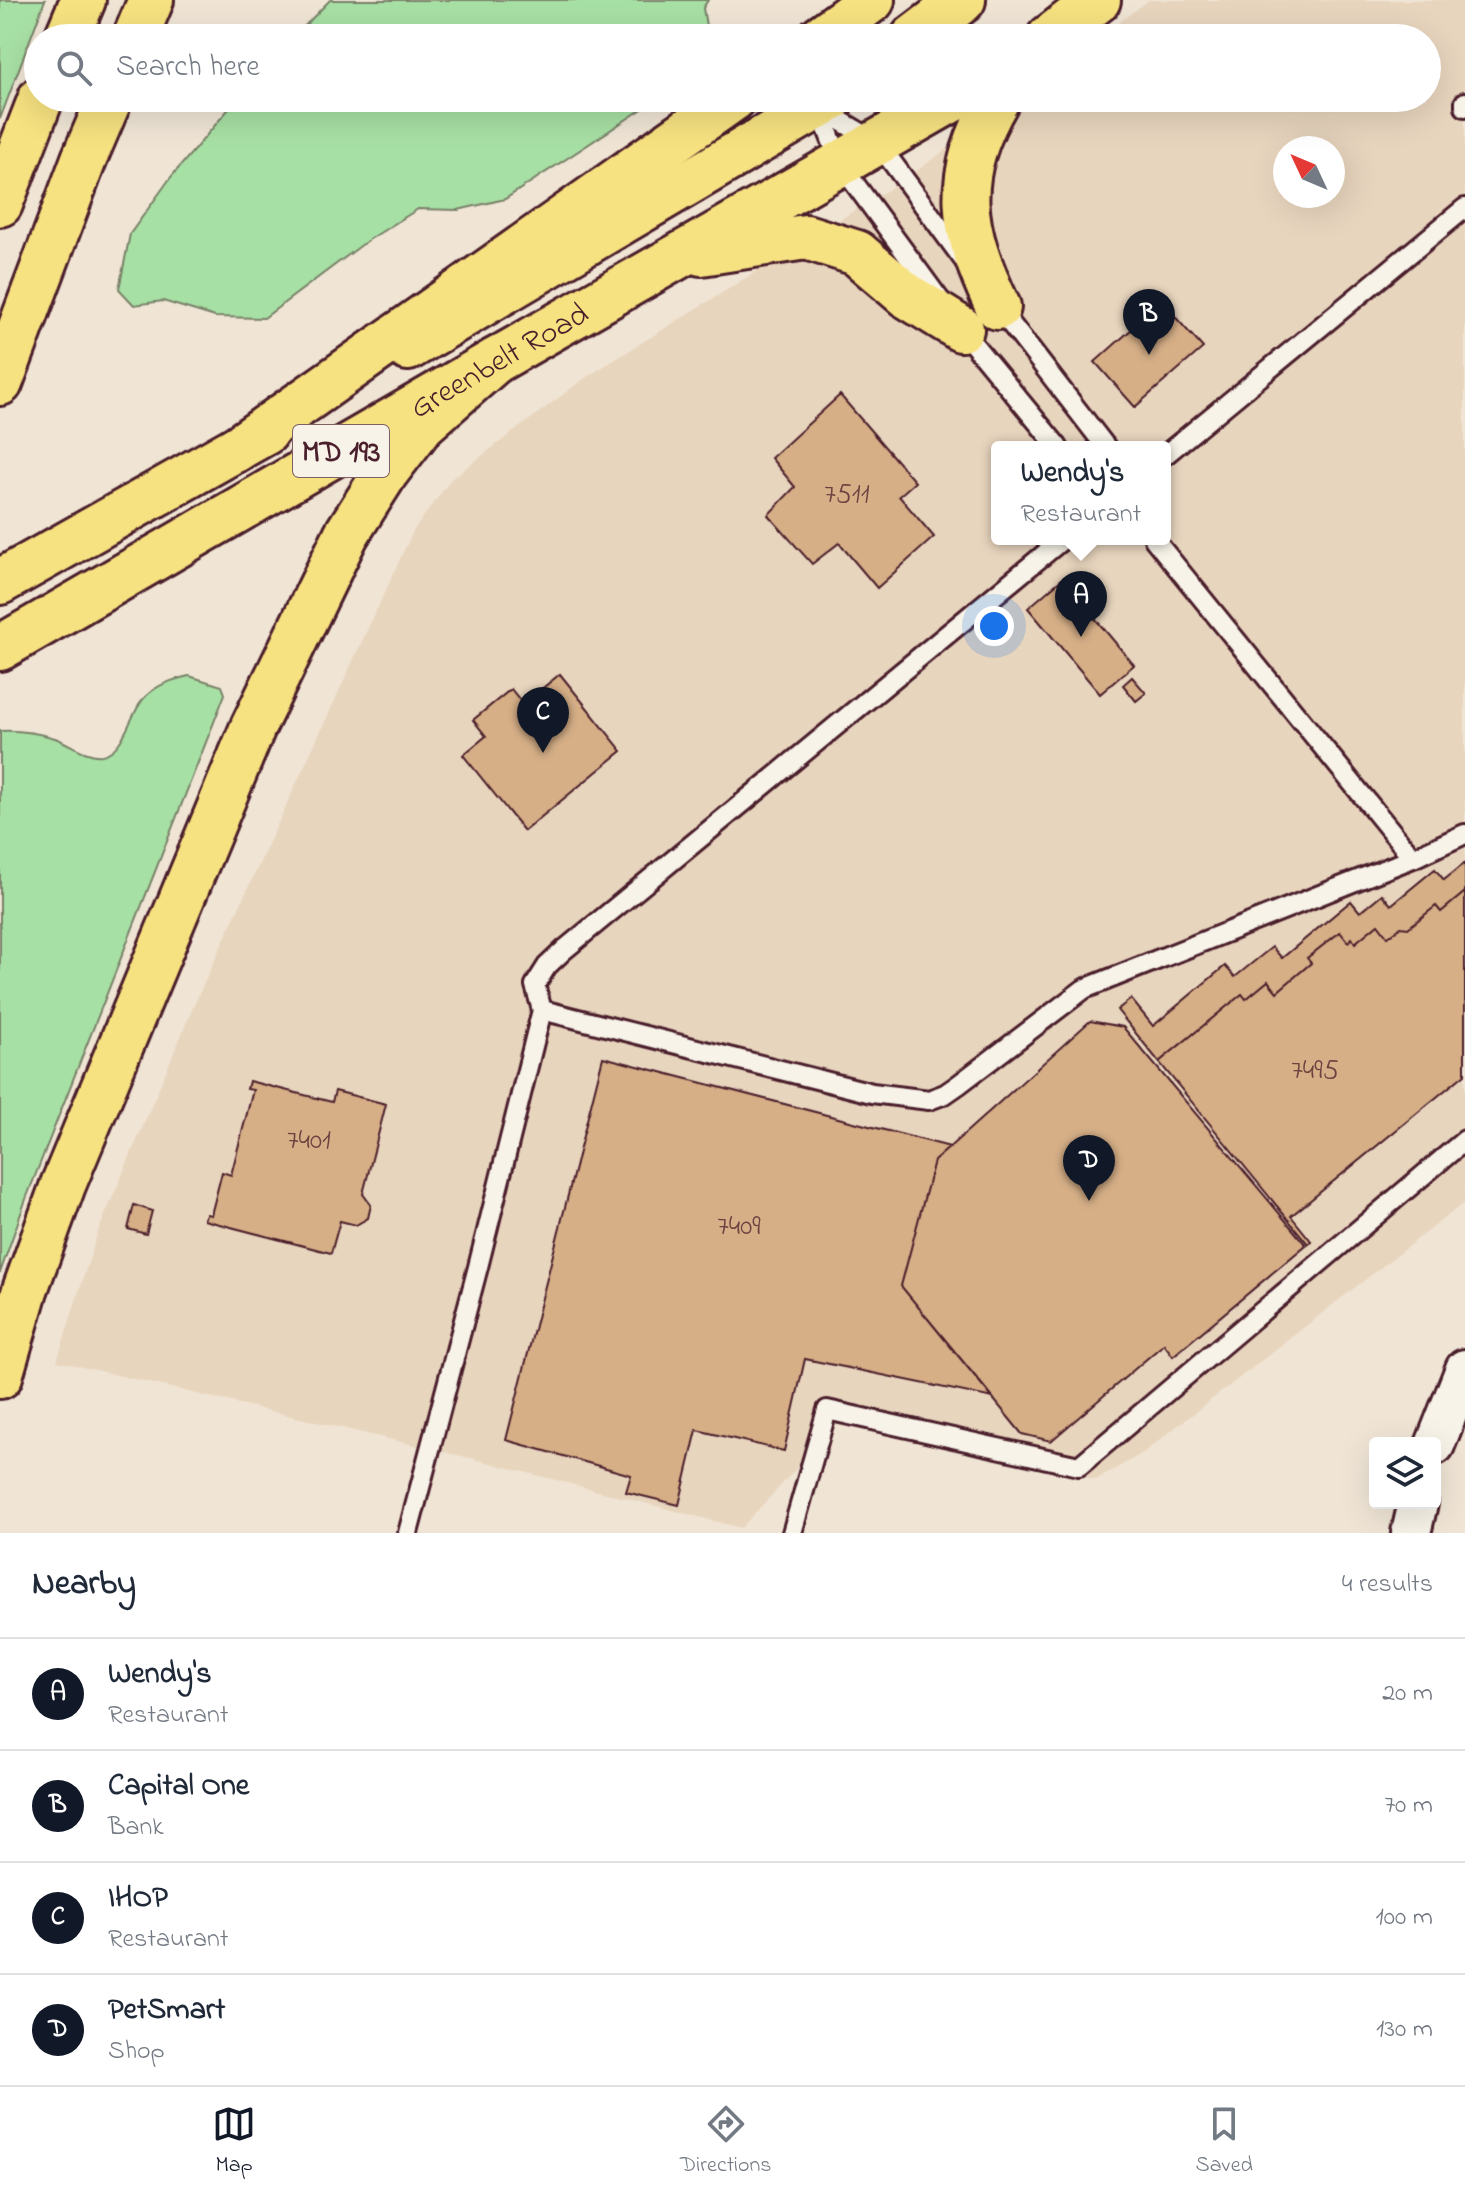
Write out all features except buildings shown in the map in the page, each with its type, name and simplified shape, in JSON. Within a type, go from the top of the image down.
[{"type":"main road","points":[[73,24],[83,0]]},
{"type":"main road","points":[[141,24],[151,0]]},
{"type":"main road","points":[[839,24],[872,0]]},
{"type":"main road","points":[[931,24],[963,0]]},
{"type":"main road","points":[[1067,24],[1098,0]]},
{"type":"main road","points":[[0,204],[36,112]]},
{"type":"main road","points":[[0,383],[104,112]]},
{"type":"main road","points":[[235,450],[714,112]]},
{"type":"main road","name":"Greenbelt Road","points":[[0,582],[235,450],[810,112]]},
{"type":"main road","name":"Greenbelt Road","points":[[0,648],[931,112]]},
{"type":"main road","points":[[991,112],[970,158],[964,191],[978,264],[998,307]]},
{"type":"main road","points":[[682,255],[729,251],[806,237],[857,253],[906,295],[961,329]]},
{"type":"main road","points":[[0,1376],[25,1290],[63,1185],[253,727],[346,535],[386,472],[422,425],[495,361]]},
{"type":"street","points":[[1438,1437],[1465,1369]]},
{"type":"street","points":[[1411,1533],[1417,1509]]},
{"type":"lane","points":[[827,112],[841,165],[961,329],[1053,441]]},
{"type":"lane","points":[[837,112],[878,143],[1101,441]]},
{"type":"lane","points":[[1171,450],[1465,208]]},
{"type":"lane","points":[[408,1533],[476,1278],[542,1010],[535,985],[547,966],[1056,545]]},
{"type":"lane","points":[[1159,545],[1413,858]]},
{"type":"lane","points":[[542,1010],[872,1093],[929,1100],[958,1085],[1084,989],[1413,858],[1465,834]]},
{"type":"lane","points":[[792,1533],[827,1410],[1079,1466],[1465,1140]]},
{"type":"shaded area","points":[[1149,0],[1465,0],[1465,1202],[1143,1453],[1096,1480],[838,1424],[741,1528],[482,1461],[57,1361],[97,1234],[197,998],[413,531],[451,479],[585,378],[905,179],[998,112],[1441,112],[1441,24],[1117,24]]},
{"type":"green space","points":[[0,0],[45,0],[36,24],[24,24],[24,56],[0,119]]},
{"type":"green space","points":[[330,0],[708,0],[703,8],[706,24],[307,24]]},
{"type":"green space","points":[[226,112],[638,112],[505,199],[458,210],[418,209],[367,241],[264,318],[215,317],[163,301],[134,305],[119,289],[130,234],[171,177]]},
{"type":"green space","points":[[189,676],[222,686],[225,694],[26,1199],[0,1273],[0,731],[48,736],[84,752],[102,755],[110,752],[122,739],[145,697],[166,683]]},
{"type":"place","name":"Capital One","points":[[1149,355]]},
{"type":"place","name":"Wendy's","points":[[1081,637]]},
{"type":"place","name":"IHOP","points":[[543,753]]},
{"type":"place","name":"PetSmart","points":[[1089,1201]]}]
